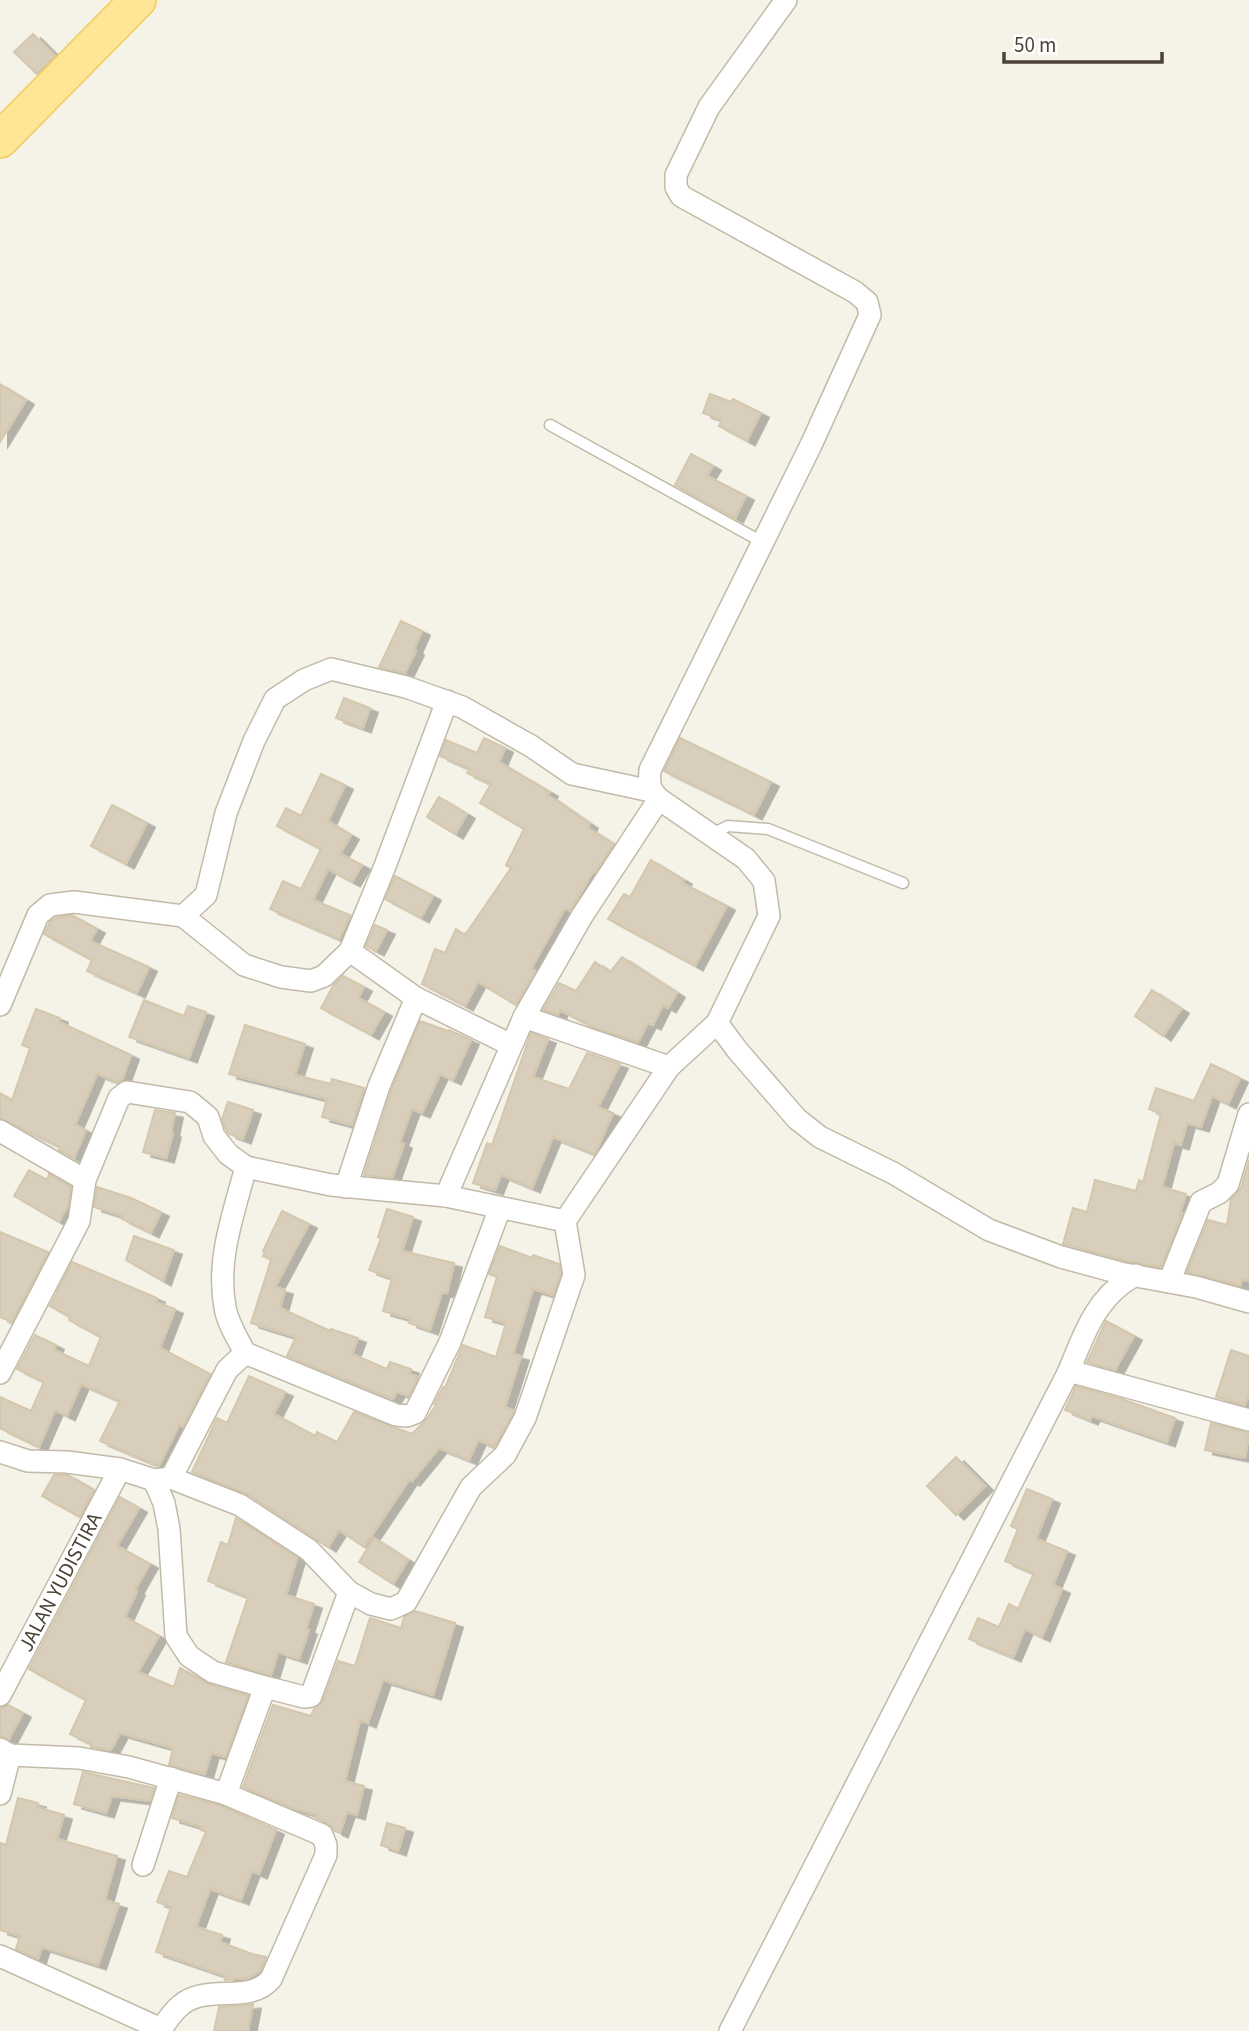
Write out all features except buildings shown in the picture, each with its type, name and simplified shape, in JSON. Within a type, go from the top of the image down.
[{"type":"main road","points":[[0,140],[138,0]]},
{"type":"street","points":[[655,795],[649,784],[650,770],[764,543],[870,315],[867,302],[855,292],[681,196],[676,187],[676,175],[709,107],[786,0]]},
{"type":"street","points":[[0,1452],[28,1461],[67,1462],[120,1469],[162,1479],[240,1505],[309,1550],[349,1592],[371,1604],[391,1609],[407,1602],[471,1487],[505,1455],[525,1418],[574,1275],[565,1221],[669,1067],[717,1023],[769,916],[764,881],[746,859],[655,795],[572,774],[531,746],[447,701],[406,687],[331,669],[304,680],[275,699],[254,741],[226,813],[206,895],[183,916]]},
{"type":"street","points":[[0,1005],[38,915],[50,905],[74,902],[183,916],[244,965],[281,977],[312,981],[336,967],[350,951],[447,701]]},
{"type":"street","points":[[446,1196],[524,1017],[655,795]]},
{"type":"street","points":[[350,951],[416,998],[512,1045]]},
{"type":"street","points":[[346,1187],[379,1086],[416,998]]},
{"type":"street","points":[[524,1017],[669,1067]]},
{"type":"street","points":[[717,1023],[797,1119],[820,1137],[902,1179],[989,1230],[1061,1256],[1249,1302]]},
{"type":"street","points":[[0,1373],[79,1221],[85,1180],[119,1098],[127,1092],[190,1102],[208,1117],[214,1136],[228,1154],[246,1167],[346,1187],[446,1196],[565,1221]]},
{"type":"street","points":[[1169,1282],[1201,1202],[1219,1193],[1228,1184],[1249,1114]]},
{"type":"street","points":[[0,1131],[85,1180]]},
{"type":"street","points":[[246,1167],[223,1263],[225,1309],[244,1353],[396,1415],[407,1416],[415,1413],[450,1342],[500,1208]]},
{"type":"street","points":[[730,2031],[1069,1371],[1084,1331],[1109,1294],[1136,1275]]},
{"type":"street","points":[[244,1353],[227,1370],[162,1479],[169,1529],[176,1636],[189,1657],[213,1672],[304,1697],[311,1696],[349,1592]]},
{"type":"street","points":[[1069,1371],[1249,1420]]},
{"type":"street","name":"JALAN YUDISTIRA","points":[[0,1695],[120,1469]]},
{"type":"street","points":[[226,1794],[265,1687]]},
{"type":"street","points":[[0,1794],[5,1752],[79,1758],[171,1778],[226,1794],[322,1835],[326,1844],[326,1855],[271,1979],[264,1988],[202,1995],[190,1999],[180,2005],[160,2030],[0,1956]]},
{"type":"street","points":[[143,1865],[171,1778]]},
{"type":"lane","points":[[550,425],[764,543]]},
{"type":"lane","points":[[712,834],[728,826],[768,829],[903,883]]}]
